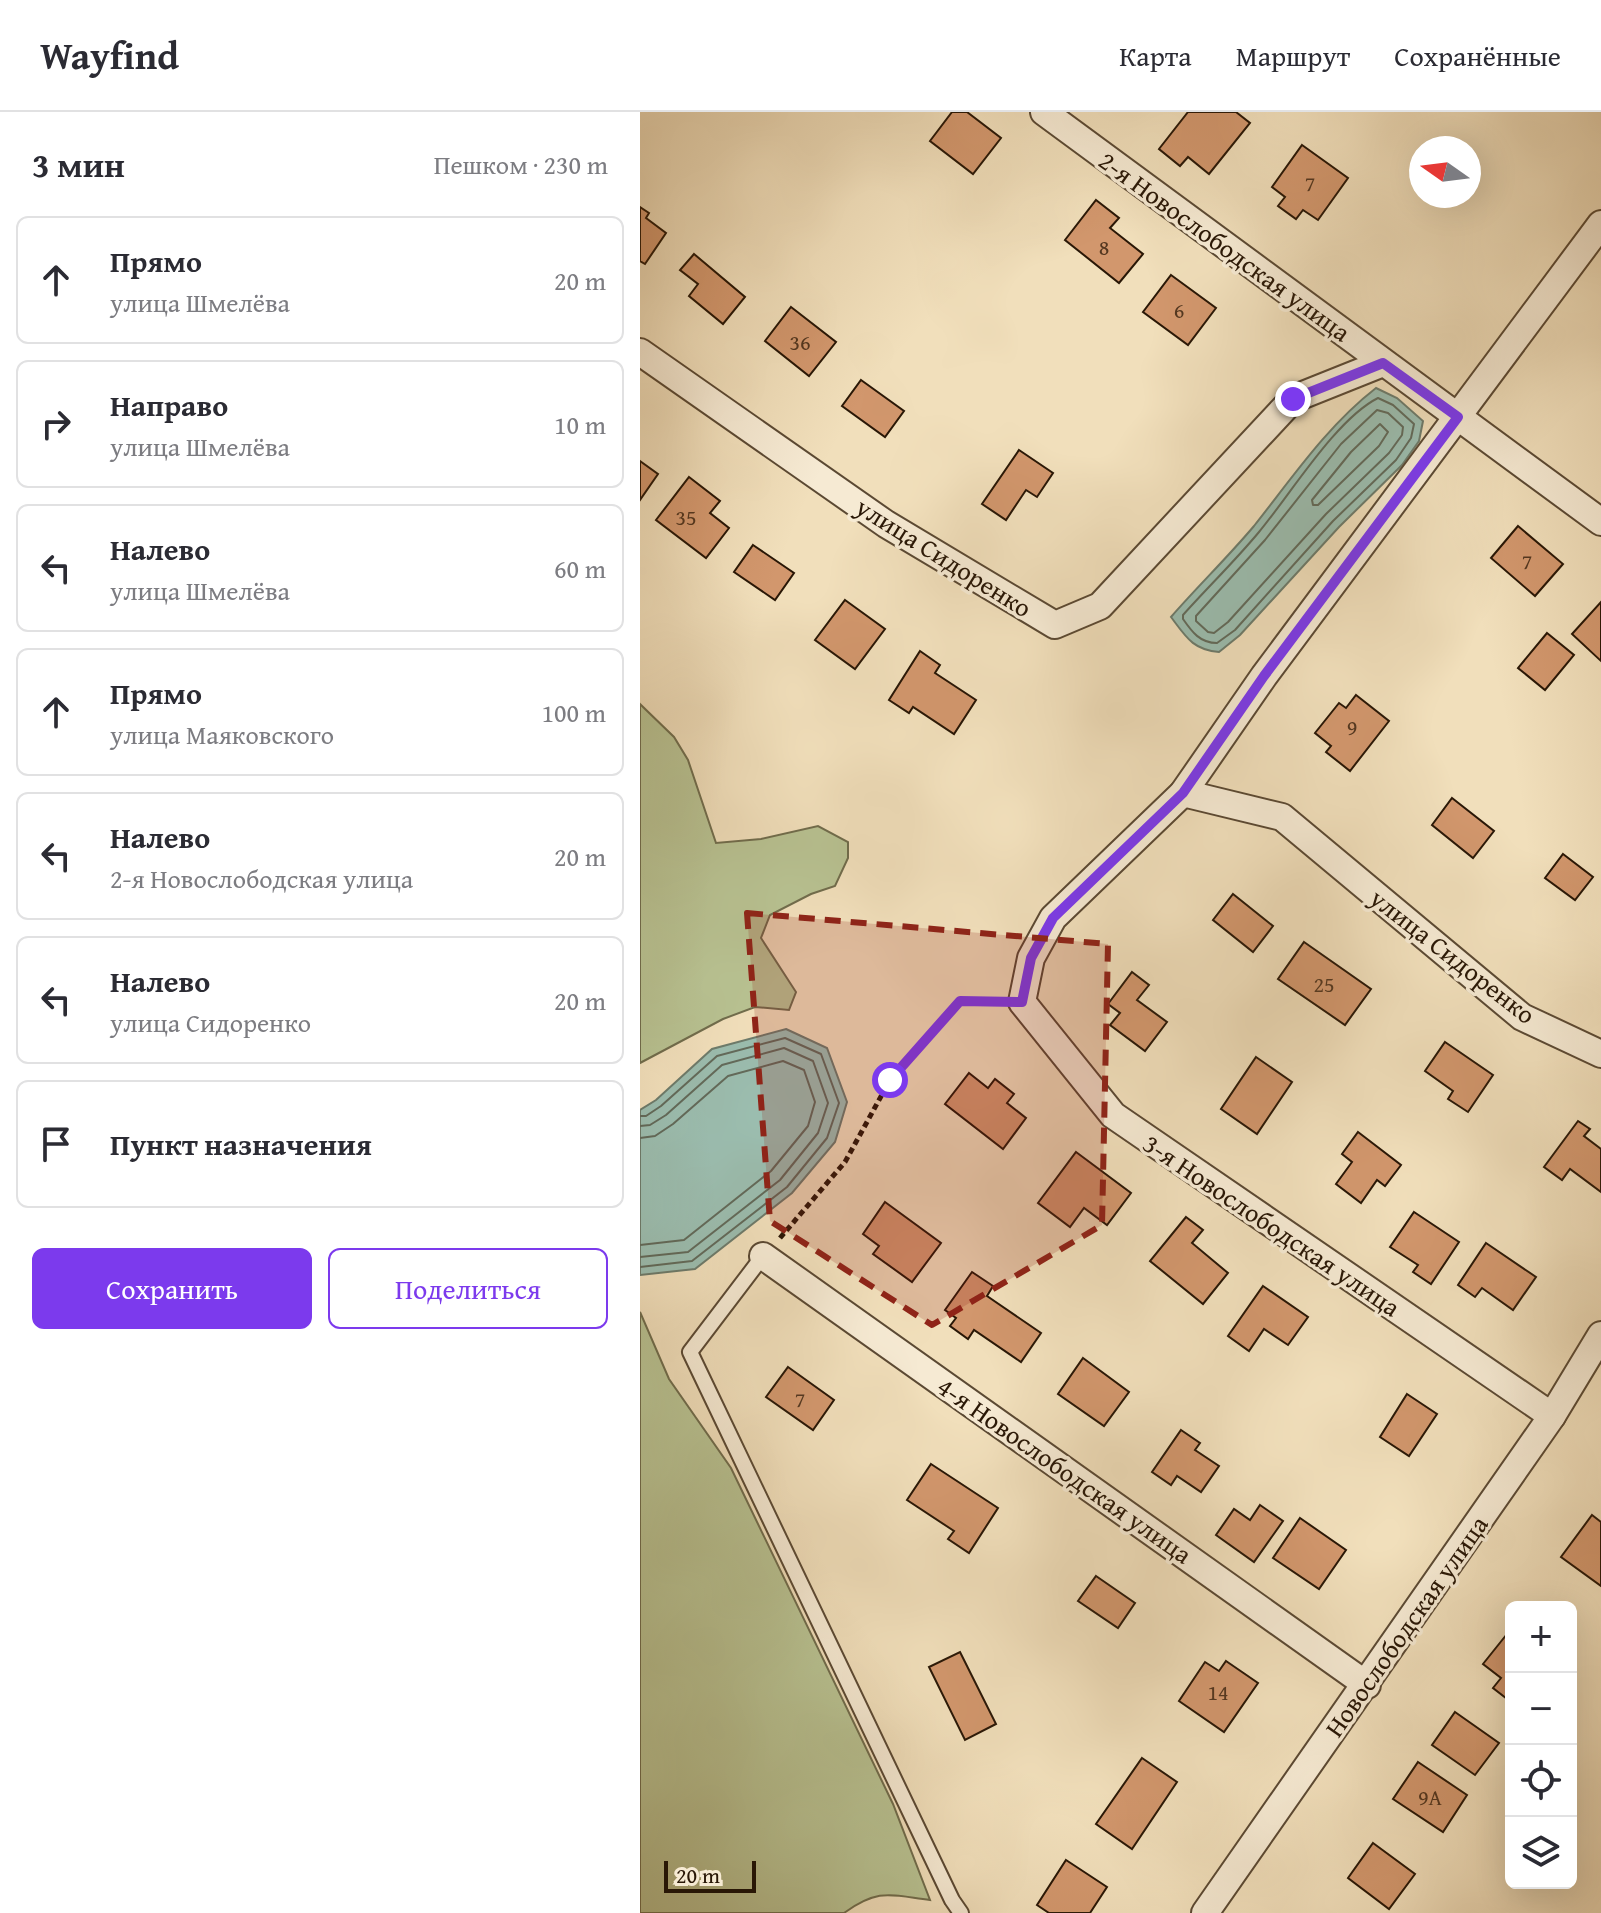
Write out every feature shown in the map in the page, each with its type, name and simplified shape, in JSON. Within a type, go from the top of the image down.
[{"type":"street","name":"2-я Новослободская улица","points":[[1044,112],[1601,522]]},
{"type":"street","points":[[1022,1002],[1031,958],[1053,918],[1183,793],[1264,676],[1601,224]]},
{"type":"street","name":"улица Сидоренко","points":[[640,352],[886,524],[1055,625],[1100,606],[1293,399],[1383,363]]},
{"type":"street","name":"улица Сидоренко","points":[[1183,793],[1282,817],[1522,1017],[1601,1054]]},
{"type":"street","name":"3-я Новослободская улица","points":[[1022,1002],[1113,1115],[1552,1416]]},
{"type":"street","name":"4-я Новослободская улица","points":[[763,1256],[1367,1685]]},
{"type":"street","name":"Новослободская улица","points":[[1205,1913],[1552,1416],[1601,1335]]},
{"type":"lane","points":[[763,1256],[690,1352],[952,1900],[961,1913]]},
{"type":"path","points":[[763,1256],[845,1162],[890,1080],[960,1001],[1022,1002]]},
{"type":"highlighted area","points":[[747,913],[1108,944],[1102,1225],[932,1325],[770,1221]]},
{"type":"green space","points":[[640,704],[674,737],[688,760],[716,843],[761,839],[818,826],[848,842],[848,858],[835,886],[811,894],[770,915],[761,938],[796,992],[789,1010],[755,1007],[723,1019],[640,1063]]},
{"type":"green space","points":[[640,1312],[669,1379],[731,1468],[893,1804],[930,1900],[885,1895],[867,1900],[844,1913],[640,1913]]},
{"type":"water","points":[[1376,388],[1397,398],[1423,421],[1419,441],[1402,465],[1339,527],[1240,635],[1219,652],[1196,645],[1171,617],[1254,526],[1326,436]]},
{"type":"water","points":[[786,1029],[827,1048],[847,1102],[835,1142],[792,1193],[695,1269],[640,1275],[640,1110],[656,1100],[712,1049]]},
{"type":"building","points":[[952,112],[967,112],[1001,138],[973,174],[930,141]]},
{"type":"building","points":[[1188,112],[1236,112],[1250,123],[1209,174],[1188,157],[1180,166],[1159,149]]},
{"type":"building","points":[[1302,145],[1348,178],[1318,220],[1303,210],[1296,219],[1278,206],[1285,197],[1272,187]]},
{"type":"building","points":[[1096,200],[1119,218],[1110,228],[1143,254],[1119,283],[1065,240]]},
{"type":"building","points":[[640,207],[649,213],[646,218],[666,233],[645,264],[640,261]]},
{"type":"building","points":[[694,254],[745,297],[723,324],[689,296],[698,284],[680,270]]},
{"type":"building","points":[[1171,275],[1216,308],[1188,345],[1143,312]]},
{"type":"building","points":[[791,307],[836,342],[809,376],[765,341]]},
{"type":"building","points":[[861,380],[904,411],[885,437],[842,406]]},
{"type":"building","points":[[1019,450],[1053,473],[1037,497],[1026,490],[1006,520],[982,504]]},
{"type":"building","points":[[640,461],[658,474],[640,500]]},
{"type":"building","points":[[689,477],[720,501],[710,513],[729,528],[706,558],[656,520]]},
{"type":"building","points":[[1518,526],[1563,564],[1535,596],[1491,558]]},
{"type":"building","points":[[753,545],[794,573],[775,600],[734,572]]},
{"type":"building","points":[[845,600],[885,629],[855,669],[815,640]]},
{"type":"building","points":[[1601,602],[1601,661],[1572,634]]},
{"type":"building","points":[[1547,633],[1574,655],[1545,690],[1518,668]]},
{"type":"building","points":[[920,651],[940,665],[935,673],[976,700],[954,734],[913,707],[909,713],[889,700]]},
{"type":"building","points":[[1356,695],[1389,721],[1350,771],[1326,752],[1331,746],[1315,733],[1339,703],[1346,708]]},
{"type":"building","points":[[1452,798],[1494,831],[1473,858],[1432,825]]},
{"type":"building","points":[[1563,854],[1593,877],[1575,900],[1545,878]]},
{"type":"building","points":[[1233,894],[1273,926],[1253,952],[1213,920]]},
{"type":"building","points":[[1304,942],[1371,989],[1345,1025],[1278,979]]},
{"type":"building","points":[[1132,972],[1149,985],[1137,1000],[1167,1022],[1145,1051],[1110,1025],[1120,1013],[1108,1004]]},
{"type":"building","points":[[1445,1042],[1493,1075],[1468,1112],[1448,1099],[1453,1091],[1425,1071]]},
{"type":"building","points":[[1256,1057],[1292,1082],[1257,1134],[1221,1109]]},
{"type":"building","points":[[969,1073],[988,1088],[995,1079],[1014,1094],[1007,1103],[1026,1118],[1003,1149],[945,1104]]},
{"type":"building","points":[[1578,1121],[1590,1129],[1584,1136],[1601,1149],[1601,1192],[1570,1169],[1562,1180],[1544,1167]]},
{"type":"building","points":[[1358,1132],[1401,1165],[1385,1186],[1377,1180],[1361,1203],[1336,1184],[1352,1162],[1342,1154]]},
{"type":"building","points":[[1076,1152],[1131,1193],[1107,1225],[1084,1208],[1070,1227],[1038,1203]]},
{"type":"building","points":[[885,1202],[941,1243],[912,1282],[873,1254],[879,1246],[863,1234]]},
{"type":"building","points":[[1414,1212],[1459,1242],[1431,1284],[1413,1272],[1418,1265],[1390,1247]]},
{"type":"building","points":[[1186,1217],[1203,1230],[1192,1243],[1228,1273],[1203,1304],[1150,1261]]},
{"type":"building","points":[[1486,1243],[1536,1277],[1513,1310],[1482,1288],[1475,1297],[1458,1285]]},
{"type":"building","points":[[972,1272],[993,1286],[987,1296],[1041,1333],[1021,1362],[974,1330],[968,1339],[950,1326],[956,1318],[945,1310]]},
{"type":"building","points":[[1263,1286],[1308,1317],[1288,1345],[1264,1329],[1249,1351],[1228,1336]]},
{"type":"building","points":[[1083,1358],[1129,1392],[1104,1426],[1058,1394]]},
{"type":"building","points":[[788,1367],[834,1400],[813,1430],[766,1397]]},
{"type":"building","points":[[1407,1394],[1437,1414],[1409,1456],[1380,1437]]},
{"type":"building","points":[[1181,1430],[1200,1443],[1195,1450],[1219,1466],[1201,1492],[1177,1476],[1171,1485],[1152,1472]]},
{"type":"building","points":[[931,1464],[998,1508],[969,1553],[948,1539],[954,1531],[907,1500]]},
{"type":"building","points":[[1260,1505],[1283,1521],[1254,1562],[1216,1535],[1234,1509],[1250,1520]]},
{"type":"building","points":[[1592,1515],[1601,1522],[1601,1586],[1561,1557]]},
{"type":"building","points":[[1300,1518],[1346,1550],[1319,1589],[1273,1558]]},
{"type":"building","points":[[1096,1576],[1135,1603],[1118,1628],[1078,1601]]},
{"type":"building","points":[[1505,1636],[1505,1697],[1493,1688],[1501,1678],[1483,1664]]},
{"type":"building","points":[[960,1652],[996,1724],[965,1740],[929,1667]]},
{"type":"building","points":[[1226,1661],[1258,1683],[1224,1732],[1179,1701],[1205,1662],[1219,1671]]},
{"type":"building","points":[[1455,1712],[1499,1743],[1475,1775],[1432,1745]]},
{"type":"building","points":[[1142,1758],[1177,1782],[1132,1849],[1096,1824]]},
{"type":"building","points":[[1418,1762],[1467,1795],[1443,1832],[1393,1799]]},
{"type":"building","points":[[1373,1843],[1415,1874],[1389,1909],[1348,1878]]},
{"type":"building","points":[[1066,1860],[1107,1887],[1090,1913],[1049,1913],[1037,1905]]},
{"type":"route","points":[[890,1080],[960,1001],[1022,1002],[1031,958],[1053,918],[1183,793],[1264,676],[1458,417],[1383,363],[1293,399]]}]
